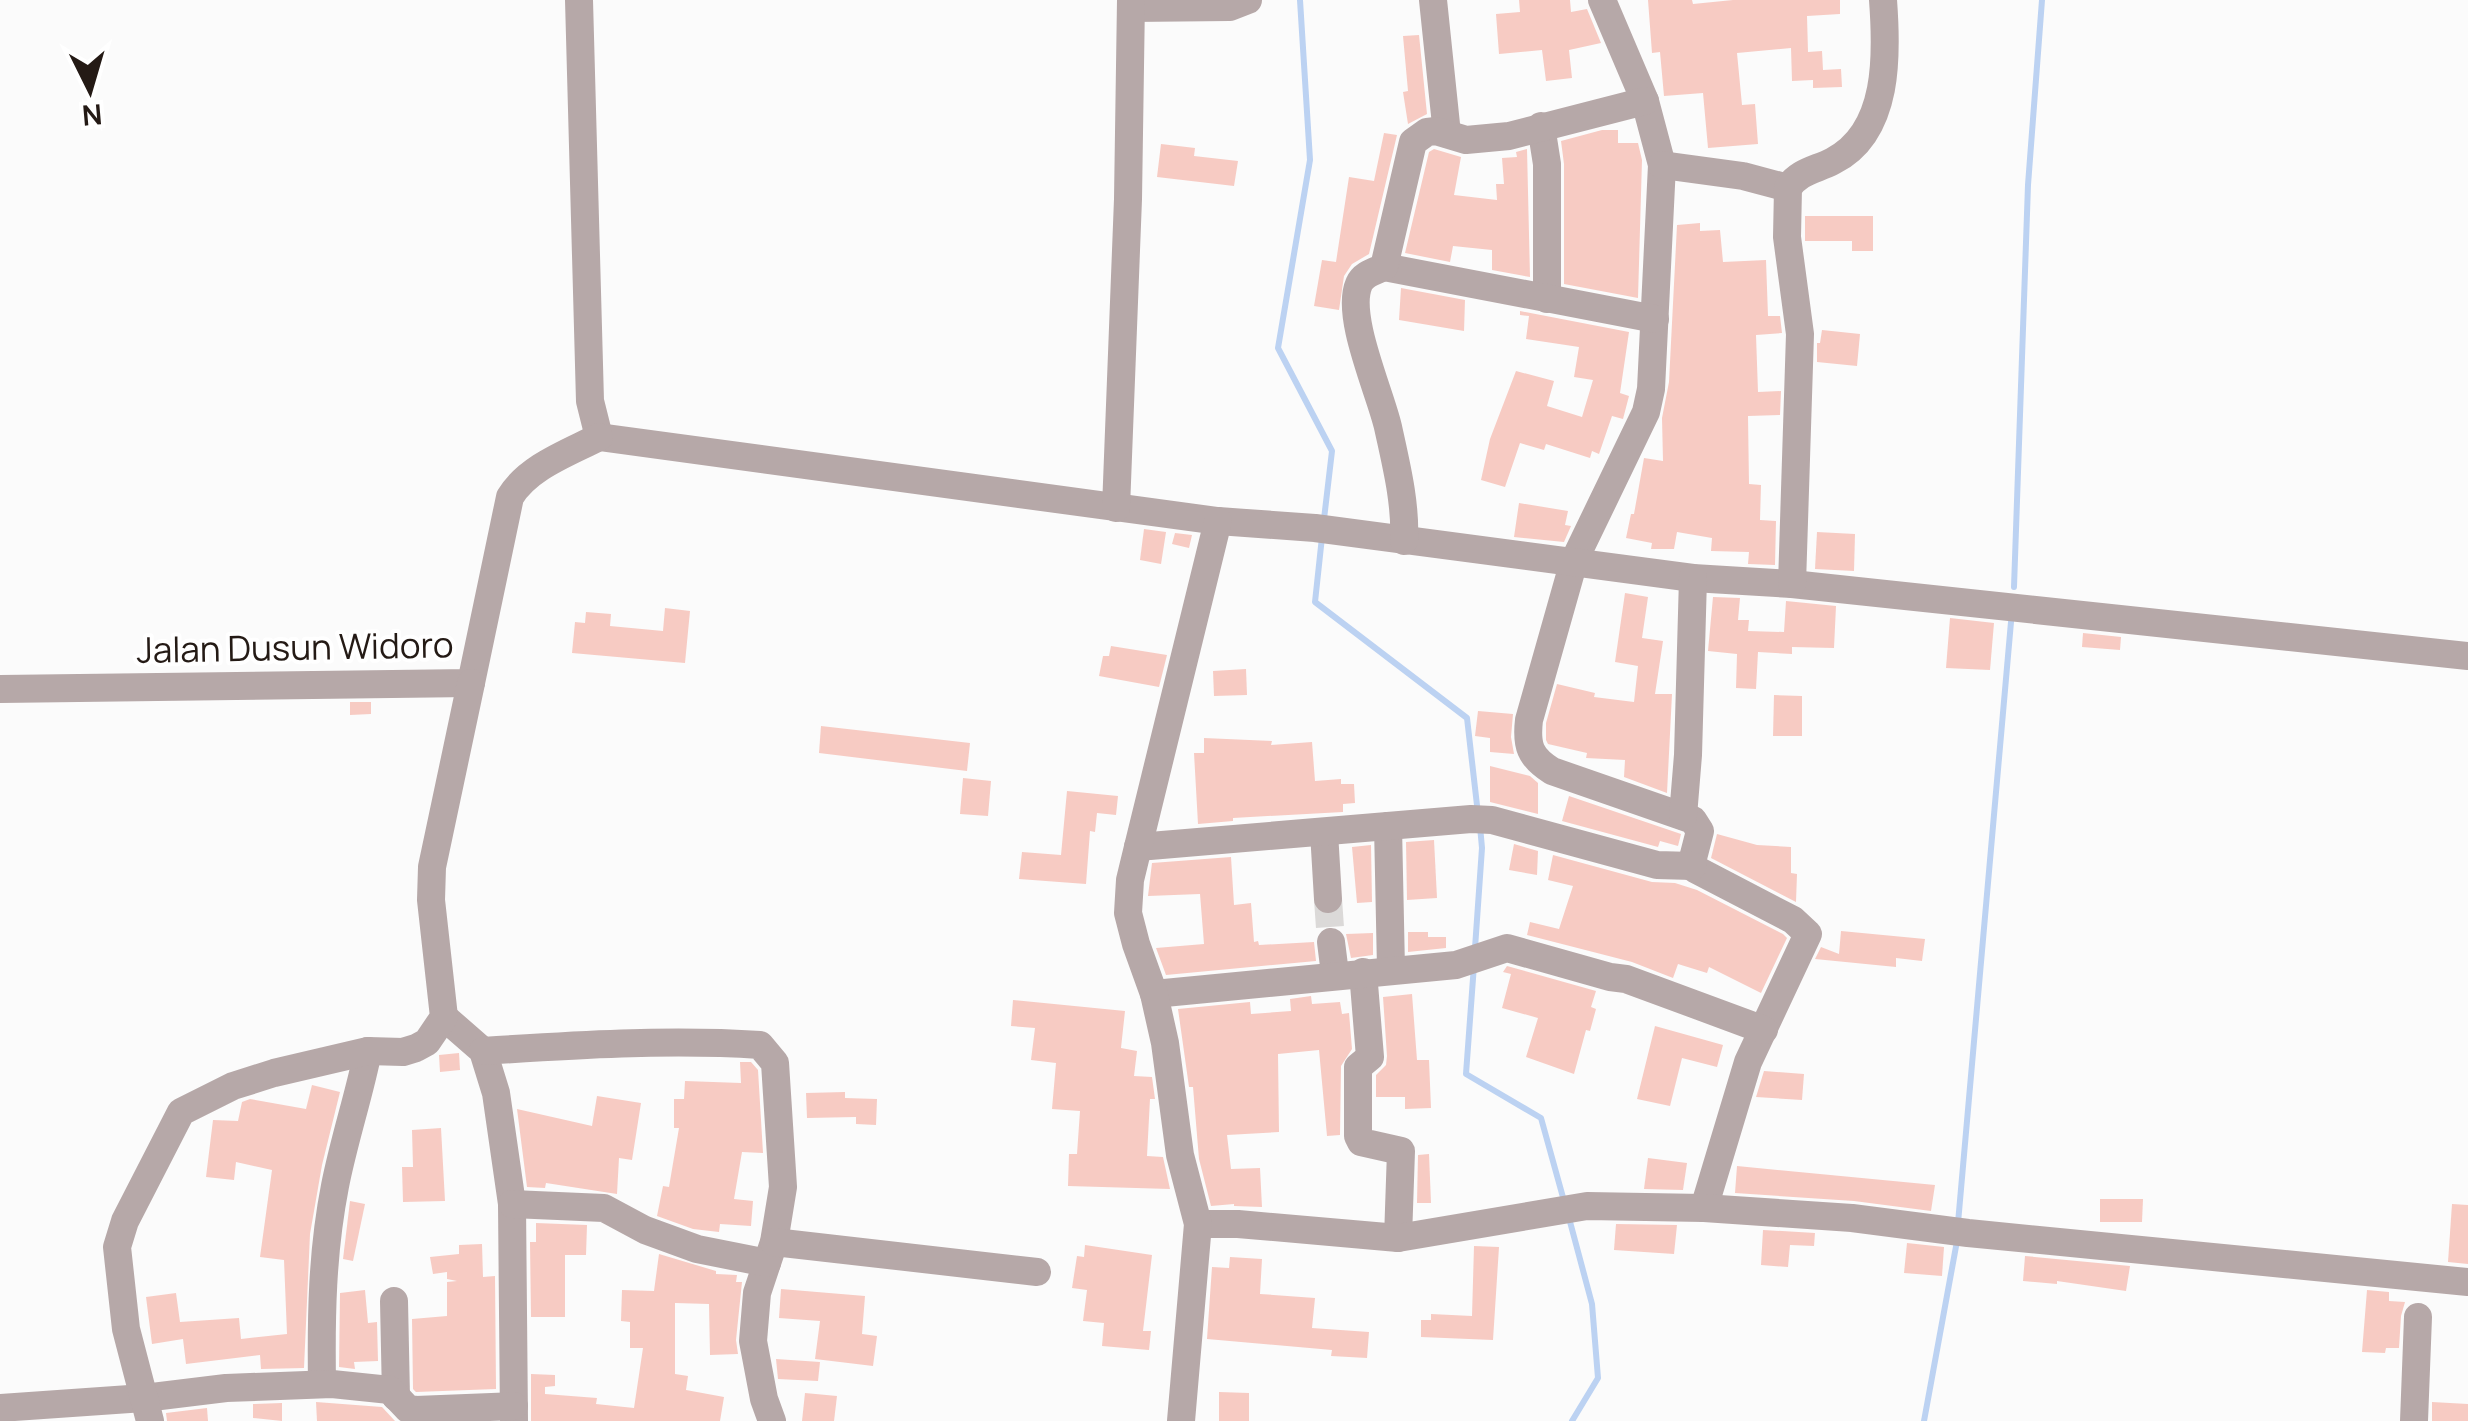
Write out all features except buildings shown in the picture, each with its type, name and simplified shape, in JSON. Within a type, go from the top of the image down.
[{"type":"street","points":[[579,0],[590,402],[598,437],[1116,508],[1316,528],[1692,578],[1792,584],[2468,656]]},
{"type":"street","points":[[1116,508],[1131,4],[1230,6],[1248,0]]},
{"type":"street","points":[[1433,0],[1447,134]]},
{"type":"street","points":[[1602,0],[1645,101],[1662,165],[1646,412],[1574,562],[1529,720],[1528,747],[1534,758],[1552,772],[1693,820],[1700,831],[1693,866]]},
{"type":"street","points":[[1792,584],[1800,334],[1788,237],[1788,188],[1802,174],[1844,154],[1872,118],[1884,65],[1883,0]]},
{"type":"street","points":[[1384,268],[1413,142],[1427,132],[1484,140],[1645,101]]},
{"type":"street","points":[[1541,126],[1546,164],[1547,300]]},
{"type":"street","points":[[1662,165],[1743,176],[1788,188]]},
{"type":"street","points":[[1404,541],[1404,509],[1388,424],[1358,318],[1360,283],[1366,276],[1384,268],[1655,319]]},
{"type":"street","name":"Jalan Dusun Widoro","points":[[0,689],[471,683],[510,497],[518,483],[536,470],[598,437]]},
{"type":"street","points":[[1181,1421],[1198,1224],[1180,1155],[1165,1043],[1154,994],[1128,913],[1130,880],[1218,521]]},
{"type":"street","points":[[1683,816],[1692,578]]},
{"type":"street","points":[[147,1410],[126,1329],[118,1247],[125,1220],[181,1112],[220,1092],[274,1073],[368,1052],[416,1048],[426,1042],[444,1017],[431,900],[432,867],[471,683]]},
{"type":"street","points":[[1138,846],[1482,819],[1657,865],[1693,866],[1793,920],[1808,934],[1732,1106],[1704,1208]]},
{"type":"street","points":[[1388,826],[1370,1057],[1358,1067],[1358,1136],[1361,1142],[1400,1151],[1398,1238]]},
{"type":"street","points":[[1324,832],[1328,899]]},
{"type":"street","points":[[1332,942],[1335,974]]},
{"type":"street","points":[[1154,994],[1471,962],[1508,948],[1626,979],[1764,1030]]},
{"type":"street","points":[[0,1408],[147,1410],[226,1388],[322,1384],[383,1388],[416,1410],[514,1414],[512,1204],[496,1093],[483,1051],[444,1017]]},
{"type":"street","points":[[483,1051],[594,1044],[760,1045],[776,1063],[783,1187],[771,1252],[757,1293],[753,1340],[772,1421]]},
{"type":"street","points":[[322,1384],[320,1288],[325,1251],[335,1184],[368,1052]]},
{"type":"street","points":[[512,1204],[604,1208],[645,1230],[698,1249],[1037,1272]]},
{"type":"street","points":[[1198,1224],[1398,1238],[1586,1206],[1704,1208],[1852,1218],[2468,1282]]},
{"type":"street","points":[[394,1300],[396,1397]]},
{"type":"street","points":[[2414,1421],[2418,1318]]},
{"type":"waterway","points":[[1300,0],[1310,160],[1278,348],[1332,451],[1324,519]]},
{"type":"waterway","points":[[2014,587],[2028,185],[2042,0]]},
{"type":"waterway","points":[[1322,537],[1315,602],[1467,718],[1478,814]]},
{"type":"waterway","points":[[1958,1223],[2011,622]]},
{"type":"waterway","points":[[1475,948],[1480,826]]},
{"type":"waterway","points":[[1474,965],[1466,1074],[1541,1118],[1564,1201]]},
{"type":"waterway","points":[[1569,1218],[1592,1304],[1598,1378],[1572,1421]]},
{"type":"waterway","points":[[1924,1421],[1957,1241]]},
{"type":"tunnel","points":[[1328,899],[1331,942]]}]
